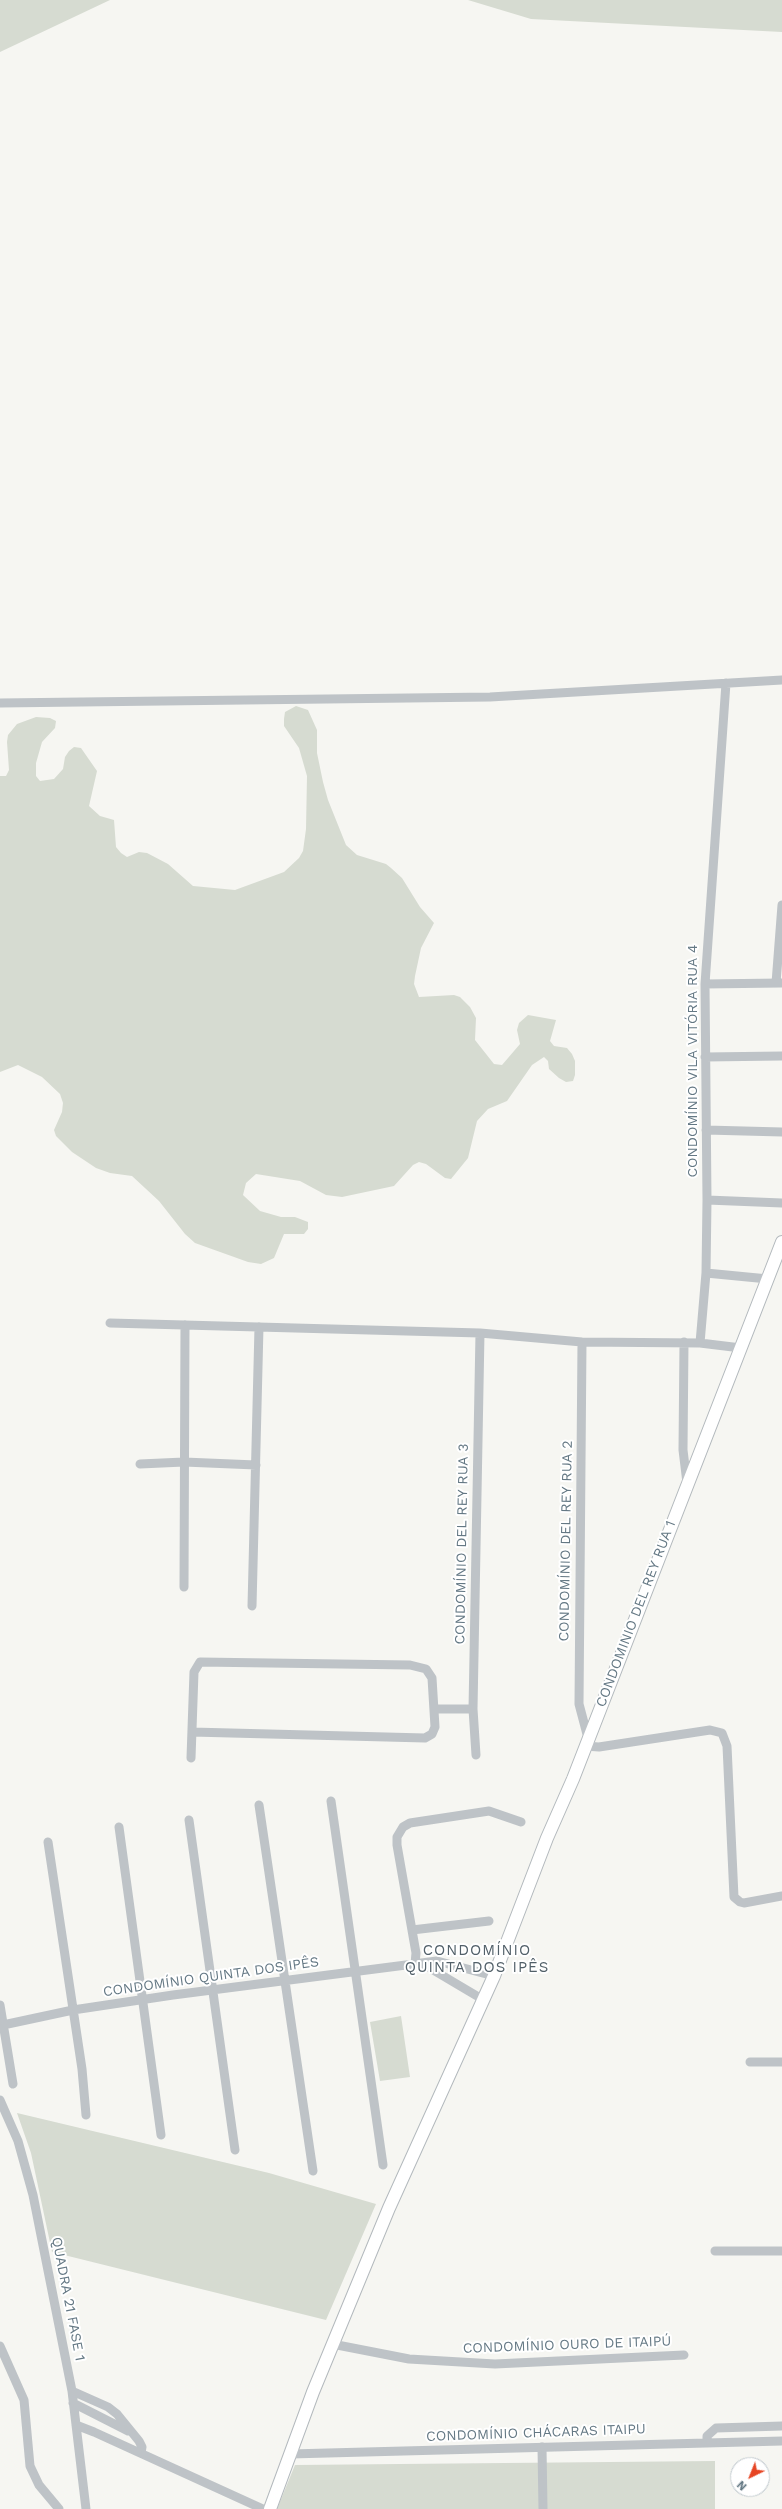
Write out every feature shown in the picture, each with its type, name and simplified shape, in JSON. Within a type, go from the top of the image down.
[{"type":"street","points":[[0,703],[490,697],[782,680]]},
{"type":"street","name":"CONDOMÍNIO VILA VITÓRIA RUA 4","points":[[700,1343],[706,1273],[707,1200],[705,984],[726,683]]},
{"type":"street","points":[[705,984],[779,983],[782,905]]},
{"type":"street","points":[[705,1057],[782,1056]]},
{"type":"street","points":[[706,1130],[782,1132]]},
{"type":"street","points":[[707,1200],[782,1203]]},
{"type":"street","name":"CONDOMINIO DEL REY RUA 1","points":[[270,2509],[332,2344],[401,2180],[482,1999],[494,1976],[782,1242]]},
{"type":"street","points":[[706,1273],[768,1279]]},
{"type":"street","points":[[110,1323],[480,1333],[582,1342],[684,1342],[741,1348]]},
{"type":"street","points":[[184,1587],[185,1325]]},
{"type":"street","points":[[252,1606],[259,1327]]},
{"type":"street","name":"CONDOMÍNIO DEL REY RUA 3","points":[[476,1755],[473,1710],[480,1333]]},
{"type":"street","name":"CONDOMÍNIO DEL REY RUA 2","points":[[582,1342],[579,1704],[587,1742]]},
{"type":"street","name":"CONDOMINIO DEL REY RUA 1","points":[[684,1342],[682,1450],[687,1483]]},
{"type":"street","points":[[140,1464],[184,1462],[256,1465]]},
{"type":"street","points":[[191,1758],[194,1672],[196,1665],[205,1661],[410,1664],[422,1667],[429,1672],[436,1709],[434,1731],[425,1738],[192,1732]]},
{"type":"street","points":[[436,1709],[473,1710]]},
{"type":"street","points":[[587,1742],[599,1747],[710,1730],[722,1733],[727,1746],[734,1897],[744,1903],[782,1896]]},
{"type":"street","points":[[331,1801],[357,1971],[383,2165]]},
{"type":"street","points":[[259,1805],[313,2171]]},
{"type":"street","points":[[482,1999],[419,1964],[397,1845],[397,1837],[403,1827],[410,1823],[489,1811],[521,1822]]},
{"type":"street","points":[[189,1820],[236,2150]]},
{"type":"street","points":[[119,1827],[162,2135]]},
{"type":"street","points":[[48,1842],[86,2115]]},
{"type":"street","points":[[412,1930],[489,1920]]},
{"type":"street","name":"CONDOMÍNIO QUINTA DOS IPÊS","points":[[3,2024],[72,2010],[285,1980],[437,1961],[494,1976]]},
{"type":"street","points":[[0,2005],[13,2084]]},
{"type":"street","points":[[750,2062],[782,2062]]},
{"type":"street","name":"QUADRA 21 FASE 1","points":[[0,2100],[24,2158],[72,2391],[86,2509]]},
{"type":"street","points":[[715,2251],[782,2251]]},
{"type":"street","name":"CONDOMÍNIO OURO DE ITAIPÚ","points":[[332,2344],[409,2359],[495,2364],[684,2355]]},
{"type":"street","points":[[0,2346],[24,2400],[30,2466],[39,2485],[58,2509]]},
{"type":"street","points":[[72,2391],[108,2407],[135,2435],[142,2446],[141,2452]]},
{"type":"street","points":[[73,2403],[135,2435]]},
{"type":"street","points":[[76,2425],[141,2452],[263,2509]]},
{"type":"street","points":[[707,2442],[707,2436],[716,2428],[782,2426]]},
{"type":"street","name":"CONDOMÍNIO CHÁCARAS ITAIPU","points":[[290,2454],[782,2441]]},
{"type":"street","points":[[542,2447],[543,2509]]},
{"type":"shaded area","points":[[0,0],[110,0],[0,52]]},
{"type":"shaded area","points":[[468,0],[782,0],[782,32],[531,19]]},
{"type":"shaded area","points":[[296,706],[308,710],[317,730],[317,753],[323,782],[328,800],[346,845],[357,855],[386,864],[391,868],[402,878],[420,907],[434,923],[421,948],[415,976],[414,984],[419,997],[454,995],[460,997],[470,1007],[476,1018],[475,1040],[494,1064],[502,1065],[520,1044],[517,1030],[519,1023],[528,1015],[556,1020],[550,1041],[554,1046],[567,1048],[572,1054],[575,1061],[575,1075],[573,1081],[566,1082],[559,1078],[549,1069],[548,1061],[544,1057],[532,1065],[507,1101],[488,1109],[477,1121],[468,1158],[451,1179],[445,1178],[426,1164],[419,1162],[413,1165],[394,1186],[342,1197],[326,1195],[300,1181],[256,1174],[246,1183],[243,1195],[260,1211],[281,1217],[295,1217],[308,1222],[308,1229],[304,1234],[284,1234],[274,1258],[261,1264],[248,1262],[195,1243],[185,1234],[159,1201],[132,1176],[110,1173],[96,1168],[72,1152],[56,1136],[54,1130],[62,1112],[63,1103],[60,1094],[42,1077],[18,1065],[0,1072],[0,776],[6,776],[9,770],[8,735],[17,724],[36,717],[50,718],[56,721],[55,728],[42,742],[36,763],[36,776],[40,781],[54,779],[63,769],[65,757],[69,751],[74,747],[81,748],[97,771],[89,806],[100,816],[114,820],[116,847],[121,853],[127,857],[139,852],[147,853],[168,864],[193,886],[235,890],[284,872],[299,858],[303,851],[306,829],[307,776],[299,748],[284,726],[285,712]]},
{"type":"shaded area","points":[[401,2016],[410,2077],[380,2081],[370,2022]]},
{"type":"shaded area","points":[[17,2113],[269,2173],[376,2204],[326,2320],[52,2252],[31,2153]]},
{"type":"shaded area","points":[[715,2461],[715,2509],[277,2509],[295,2465]]},
{"type":"district","name":"CONDOMÍNIO QUINTA DOS IPÊS","points":[[477,1960]]}]
